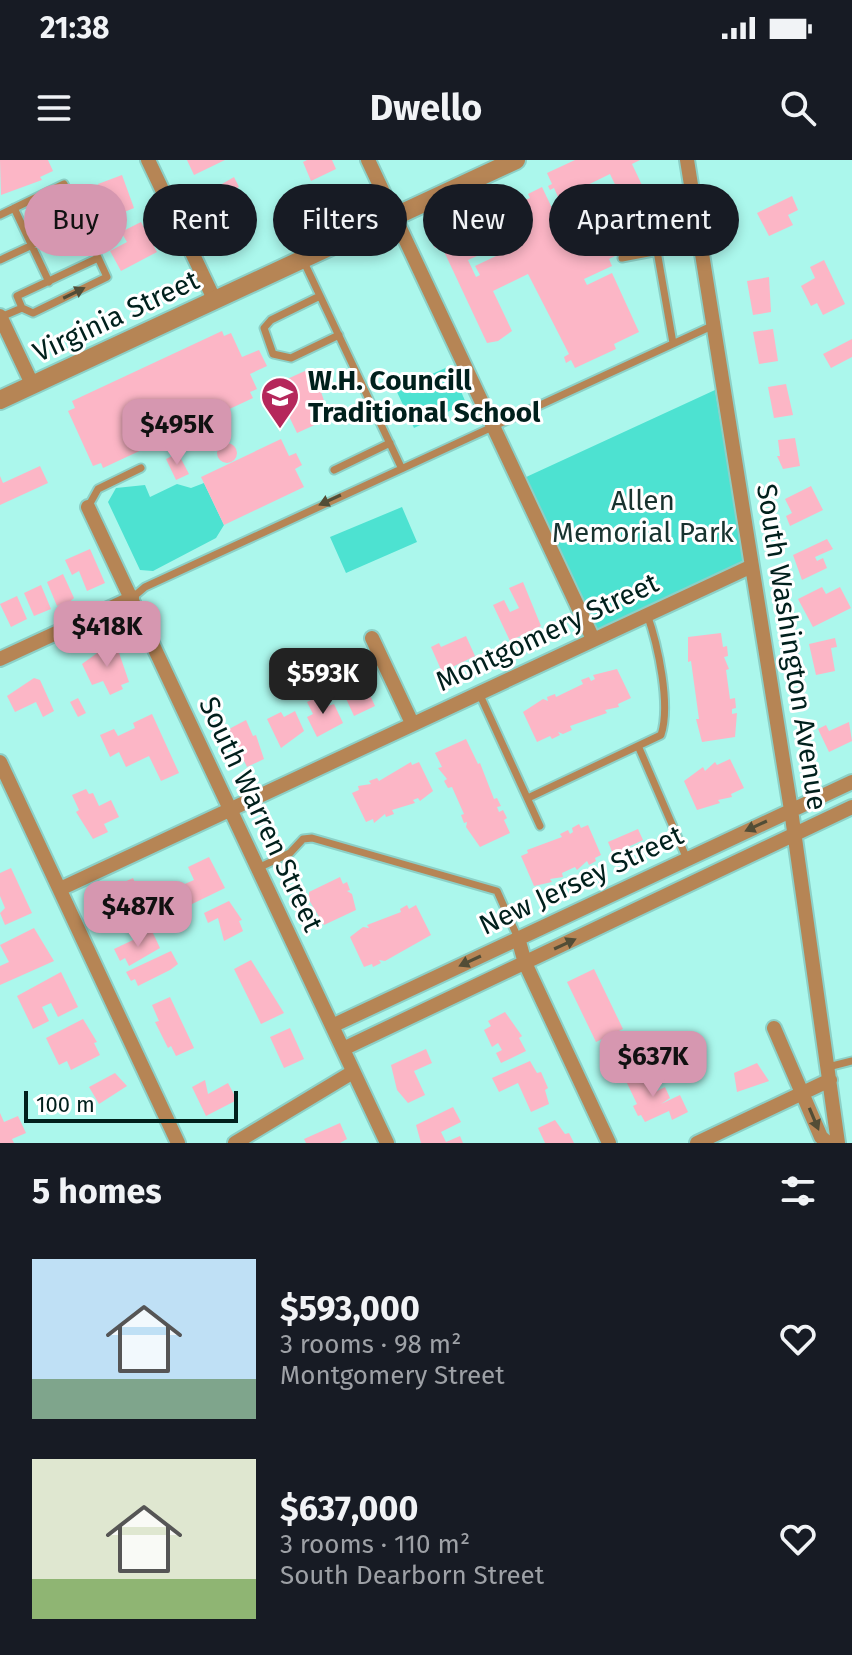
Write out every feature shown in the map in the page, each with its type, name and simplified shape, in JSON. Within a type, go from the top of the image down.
[{"type":"street","points":[[148,160],[215,301]]},
{"type":"street","points":[[368,160],[379,184]]},
{"type":"street","name":"Virginia Street","points":[[407,211],[516,160]]},
{"type":"street","name":"South Washington Avenue","points":[[687,160],[691,184]]},
{"type":"street","points":[[407,243],[593,639]]},
{"type":"street","name":"Virginia Street","points":[[0,400],[312,256]]},
{"type":"street","name":"South Washington Avenue","points":[[703,256],[795,835],[838,1143]]},
{"type":"street","points":[[0,316],[33,386]]},
{"type":"street","name":"South Warren Street","points":[[88,507],[387,1143]]},
{"type":"street","name":"Montgomery Street","points":[[60,889],[752,566]]},
{"type":"street","points":[[0,659],[132,598]]},
{"type":"street","points":[[372,638],[412,723]]},
{"type":"street","points":[[0,762],[178,1143]]},
{"type":"street","name":"New Jersey Street","points":[[332,1026],[852,782]]},
{"type":"street","name":"New Jersey Street","points":[[343,1049],[852,807]]},
{"type":"street","points":[[687,859],[697,881]]},
{"type":"street","points":[[518,938],[525,963],[609,1143]]},
{"type":"street","points":[[774,1028],[821,1137],[828,1143]]},
{"type":"street","points":[[235,1143],[353,1072]]},
{"type":"street","points":[[697,1143],[803,1092],[829,1074]]},
{"type":"lane","points":[[0,215],[24,203]]},
{"type":"lane","points":[[14,208],[24,229]]},
{"type":"lane","points":[[0,260],[24,249]]},
{"type":"lane","points":[[37,256],[49,282]]},
{"type":"lane","points":[[622,258],[632,256]]},
{"type":"lane","points":[[658,256],[673,343]]},
{"type":"lane","points":[[98,258],[107,277],[33,313],[22,308],[17,296],[49,282],[98,258]]},
{"type":"lane","points":[[303,260],[401,467]]},
{"type":"lane","points":[[320,296],[271,320],[264,328],[273,354],[291,358],[339,335]]},
{"type":"lane","points":[[0,316],[22,308]]},
{"type":"lane","points":[[132,598],[145,587],[714,325]]},
{"type":"lane","points":[[334,470],[390,443]]},
{"type":"lane","points":[[88,507],[98,489],[141,468]]},
{"type":"lane","points":[[528,798],[661,735],[666,721],[655,636],[647,614]]},
{"type":"lane","points":[[479,693],[540,826]]},
{"type":"lane","points":[[639,748],[687,859]]},
{"type":"lane","points":[[258,868],[290,853],[303,839],[312,838],[497,891],[518,938]]},
{"type":"lane","points":[[829,1074],[852,1061]]},
{"type":"green space","points":[[450,366],[466,403],[414,428],[396,390]]},
{"type":"green space","name":"Allen Memorial Park","points":[[715,390],[744,561],[597,630],[524,478]]},
{"type":"green space","points":[[204,483],[224,525],[216,538],[153,571],[140,570],[108,502],[116,488],[145,485],[150,497],[177,484],[191,488]]},
{"type":"green space","points":[[402,507],[417,542],[346,573],[330,537]]},
{"type":"building","points":[[0,160],[48,160],[53,171],[40,177],[42,180],[24,184],[1,195]]},
{"type":"building","points":[[187,160],[225,160],[194,175]]},
{"type":"building","points":[[332,160],[336,169],[311,181],[303,162]]},
{"type":"building","points":[[575,160],[640,160],[632,164],[641,184],[615,184],[610,174],[590,184],[552,184],[547,173]]},
{"type":"building","points":[[122,175],[125,184],[98,184]]},
{"type":"building","points":[[234,177],[238,184],[222,184]]},
{"type":"building","points":[[542,187],[549,202],[549,256],[615,256],[609,259],[612,266],[584,279],[587,285],[612,273],[639,332],[614,344],[616,349],[575,368],[571,360],[566,363],[564,357],[569,354],[528,274],[493,291],[512,331],[498,341],[487,343],[446,256],[477,256],[468,260],[476,277],[480,275],[475,266],[496,256],[533,256],[533,192]]},
{"type":"building","points":[[127,189],[134,208],[127,211]]},
{"type":"building","points":[[792,196],[798,210],[788,215],[793,225],[769,236],[757,213]]},
{"type":"building","points":[[141,222],[143,256],[149,256],[121,271],[113,256],[127,256],[127,229]]},
{"type":"building","points":[[824,260],[845,304],[823,315],[817,303],[811,306],[801,286],[815,278],[810,267]]},
{"type":"building","points":[[769,277],[771,312],[753,315],[747,281]]},
{"type":"building","points":[[773,329],[778,361],[759,364],[753,332]]},
{"type":"building","points":[[222,331],[224,336],[231,333],[242,357],[259,350],[267,366],[250,374],[257,389],[250,392],[253,398],[103,468],[101,463],[93,466],[68,411],[75,408],[72,401]]},
{"type":"building","points":[[852,339],[852,357],[831,368],[823,354]]},
{"type":"building","points":[[307,370],[317,390],[320,389],[330,418],[297,433],[274,385]]},
{"type":"building","points":[[786,384],[793,415],[774,418],[768,387]]},
{"type":"building","points":[[795,438],[800,466],[783,469],[777,456],[780,456],[778,440]]},
{"type":"building","points":[[281,439],[289,456],[296,453],[302,465],[295,469],[304,487],[224,525],[201,477]]},
{"type":"building","points":[[227,443],[234,446],[237,453],[234,460],[227,463],[220,460],[217,453],[220,446]]},
{"type":"building","points":[[178,453],[189,474],[176,480],[166,459]]},
{"type":"building","points":[[40,466],[48,483],[0,505],[0,476],[3,483]]},
{"type":"building","points":[[811,486],[823,510],[790,526],[786,516],[792,513],[785,499]]},
{"type":"building","points":[[827,539],[833,549],[815,557],[817,561],[823,558],[827,568],[802,580],[793,555]]},
{"type":"building","points":[[90,549],[105,583],[87,591],[79,571],[72,575],[65,560]]},
{"type":"building","points":[[63,574],[74,598],[63,608],[61,604],[57,606],[47,582]]},
{"type":"building","points":[[523,582],[541,626],[510,641],[493,605],[504,600],[510,612],[519,608],[509,588]]},
{"type":"building","points":[[41,585],[51,609],[34,616],[24,593]]},
{"type":"building","points":[[822,587],[826,594],[840,587],[851,608],[813,627],[798,599]]},
{"type":"building","points":[[17,596],[27,619],[11,627],[0,604]]},
{"type":"building","points":[[721,633],[723,647],[727,646],[728,656],[724,657],[729,669],[726,670],[730,699],[735,698],[736,708],[732,709],[732,714],[737,713],[735,737],[702,742],[696,719],[699,719],[691,661],[688,662],[688,637]]},
{"type":"building","points":[[466,636],[475,656],[442,672],[431,647],[439,643],[441,647]]},
{"type":"building","points":[[835,638],[837,647],[831,648],[835,671],[816,675],[809,644]]},
{"type":"building","points":[[116,644],[129,682],[110,695],[103,681],[92,685],[82,664],[104,648]]},
{"type":"building","points":[[358,669],[375,706],[354,716],[337,679]]},
{"type":"building","points":[[617,669],[631,698],[618,704],[619,707],[605,710],[607,713],[570,726],[572,730],[563,734],[558,732],[560,735],[552,739],[550,736],[537,742],[523,712],[543,699],[548,701],[547,697],[555,694],[556,697],[583,684],[581,680],[589,677],[591,681],[595,679],[593,675]]},
{"type":"building","points":[[34,678],[40,680],[54,711],[43,717],[36,702],[15,712],[7,696]]},
{"type":"building","points":[[323,694],[328,706],[334,704],[343,723],[317,737],[307,717],[313,714],[307,702]]},
{"type":"building","points":[[78,698],[86,713],[78,717],[70,702]]},
{"type":"building","points":[[295,711],[304,731],[281,748],[267,719],[281,712],[284,717]]},
{"type":"building","points":[[152,714],[179,773],[161,781],[149,756],[126,767],[119,752],[110,757],[100,735],[114,729],[118,736],[135,728],[133,723]]},
{"type":"building","points":[[246,720],[253,736],[256,735],[264,759],[247,767],[229,729]]},
{"type":"building","points":[[849,722],[852,741],[829,752],[818,729],[826,725],[829,731]]},
{"type":"building","points":[[466,739],[480,763],[494,799],[497,798],[501,806],[497,807],[499,812],[503,810],[507,818],[504,820],[510,833],[480,847],[466,827],[467,822],[464,823],[461,815],[464,814],[452,787],[448,788],[444,781],[447,779],[438,768],[442,767],[435,753]]},
{"type":"building","points":[[730,759],[744,788],[731,794],[732,797],[718,800],[720,803],[697,810],[684,781],[703,767],[705,771],[715,762],[717,765]]},
{"type":"building","points":[[411,762],[412,765],[419,762],[433,791],[420,801],[418,798],[413,800],[415,803],[392,810],[394,814],[386,817],[385,814],[374,823],[373,819],[366,822],[352,793],[359,790],[358,786],[371,784],[369,781],[377,778],[379,781]]},
{"type":"building","points":[[86,789],[89,794],[93,793],[99,806],[111,800],[119,817],[104,824],[108,832],[93,839],[76,812],[79,810],[72,795]]},
{"type":"building","points":[[579,824],[581,828],[588,825],[601,855],[589,865],[587,861],[577,870],[575,867],[562,873],[563,877],[534,886],[521,856],[528,853],[527,850],[562,837],[560,834],[568,830],[570,834],[572,828]]},
{"type":"building","points":[[638,829],[643,840],[613,854],[608,842]]},
{"type":"building","points":[[209,857],[225,888],[190,905],[180,886],[194,880],[188,867]]},
{"type":"building","points":[[11,868],[32,913],[5,925],[0,913],[5,908],[0,896],[0,873]]},
{"type":"building","points":[[340,877],[343,884],[347,882],[350,890],[347,891],[352,894],[356,910],[324,925],[309,900],[309,892]]},
{"type":"building","points":[[133,878],[138,889],[131,892],[135,901],[112,912],[109,906],[105,908],[98,894]]},
{"type":"building","points":[[164,899],[175,926],[161,932],[149,906]]},
{"type":"building","points":[[229,901],[242,920],[239,921],[243,931],[224,941],[218,918],[208,923],[204,913]]},
{"type":"building","points":[[407,905],[409,909],[416,905],[431,935],[385,961],[379,960],[381,963],[373,967],[372,964],[364,967],[350,937],[363,927],[369,928],[367,925],[401,912],[400,909]]},
{"type":"building","points":[[34,928],[54,961],[0,985],[0,966],[9,962],[0,945]]},
{"type":"building","points":[[152,931],[160,948],[129,966],[125,958],[120,961],[114,949]]},
{"type":"building","points":[[171,951],[178,964],[170,970],[138,986],[135,979],[131,981],[126,972]]},
{"type":"building","points":[[251,960],[284,1013],[261,1024],[234,969]]},
{"type":"building","points":[[594,969],[623,1029],[596,1042],[567,982]]},
{"type":"building","points":[[61,972],[78,1007],[58,1017],[51,1003],[42,1007],[49,1021],[33,1029],[17,996]]},
{"type":"building","points":[[170,997],[194,1048],[176,1056],[171,1046],[168,1048],[155,1022],[159,1021],[152,1005]]},
{"type":"building","points":[[505,1012],[522,1036],[519,1038],[526,1051],[501,1063],[496,1053],[502,1050],[498,1043],[492,1047],[484,1030],[491,1026],[488,1021]]},
{"type":"building","points":[[83,1019],[97,1042],[94,1043],[100,1055],[71,1070],[67,1061],[59,1065],[46,1038]]},
{"type":"building","points":[[290,1028],[304,1059],[284,1068],[270,1037]]},
{"type":"building","points":[[426,1049],[432,1063],[414,1071],[425,1095],[408,1103],[397,1090],[391,1065]]},
{"type":"building","points":[[530,1061],[537,1073],[541,1072],[548,1088],[545,1090],[549,1104],[531,1112],[518,1083],[499,1092],[492,1078]]},
{"type":"building","points":[[757,1063],[769,1081],[737,1092],[734,1073]]},
{"type":"building","points":[[645,1071],[655,1092],[665,1087],[670,1098],[661,1104],[680,1095],[688,1112],[672,1120],[669,1111],[645,1122],[641,1115],[638,1116],[633,1106],[637,1104],[625,1079]]},
{"type":"building","points":[[115,1073],[127,1086],[99,1104],[89,1087]]},
{"type":"building","points":[[205,1080],[208,1094],[228,1083],[237,1100],[206,1116],[192,1087]]},
{"type":"building","points":[[453,1107],[461,1122],[441,1132],[446,1142],[460,1136],[463,1143],[421,1143],[416,1125]]},
{"type":"building","points":[[0,1113],[4,1122],[18,1116],[26,1133],[12,1139],[14,1143],[0,1143]]},
{"type":"building","points":[[555,1120],[565,1134],[569,1133],[574,1143],[545,1143],[538,1128]]},
{"type":"building","points":[[340,1123],[347,1139],[340,1143],[306,1143],[304,1139]]},
{"type":"place","name":"W.H. Councill Traditional School","points":[[280,430]]}]
